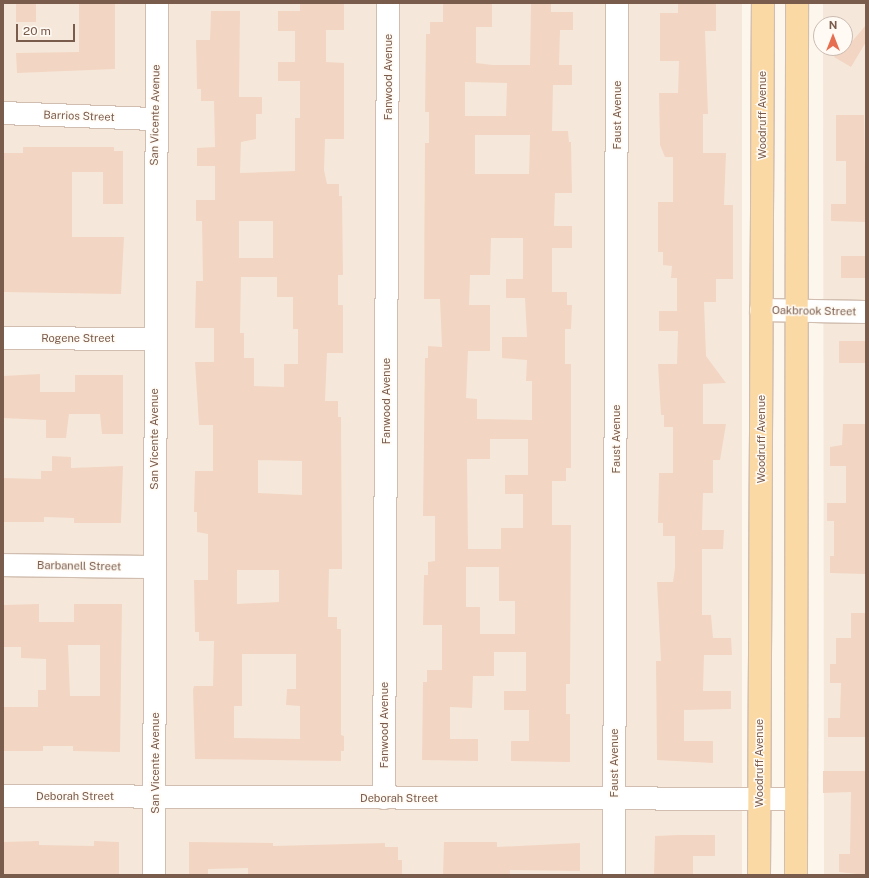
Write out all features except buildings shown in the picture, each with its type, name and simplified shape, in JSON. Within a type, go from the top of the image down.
[{"type":"main road","name":"Woodruff Avenue","points":[[759,875],[762,3]]},
{"type":"main road","points":[[796,875],[797,3]]},
{"type":"street","name":"San Vicente Avenue","points":[[154,875],[154,339],[157,3]]},
{"type":"street","name":"Fanwood Avenue","points":[[384,798],[388,3]]},
{"type":"street","name":"Faust Avenue","points":[[614,875],[618,3]]},
{"type":"street","name":"Barrios Street","points":[[3,113],[155,119]]},
{"type":"street","name":"Oakbrook Street","points":[[761,310],[866,312]]},
{"type":"street","name":"Rogene Street","points":[[3,338],[154,339]]},
{"type":"street","name":"Barbanell Street","points":[[3,565],[155,567]]},
{"type":"street","name":"Deborah Street","points":[[3,796],[155,795],[614,800],[795,799]]},
{"type":"shaded area","points":[[3,3],[742,3],[742,875],[3,875]]},
{"type":"shaded area","points":[[823,3],[866,3],[866,875],[824,875],[823,56],[853,56],[853,16],[823,16]]}]
